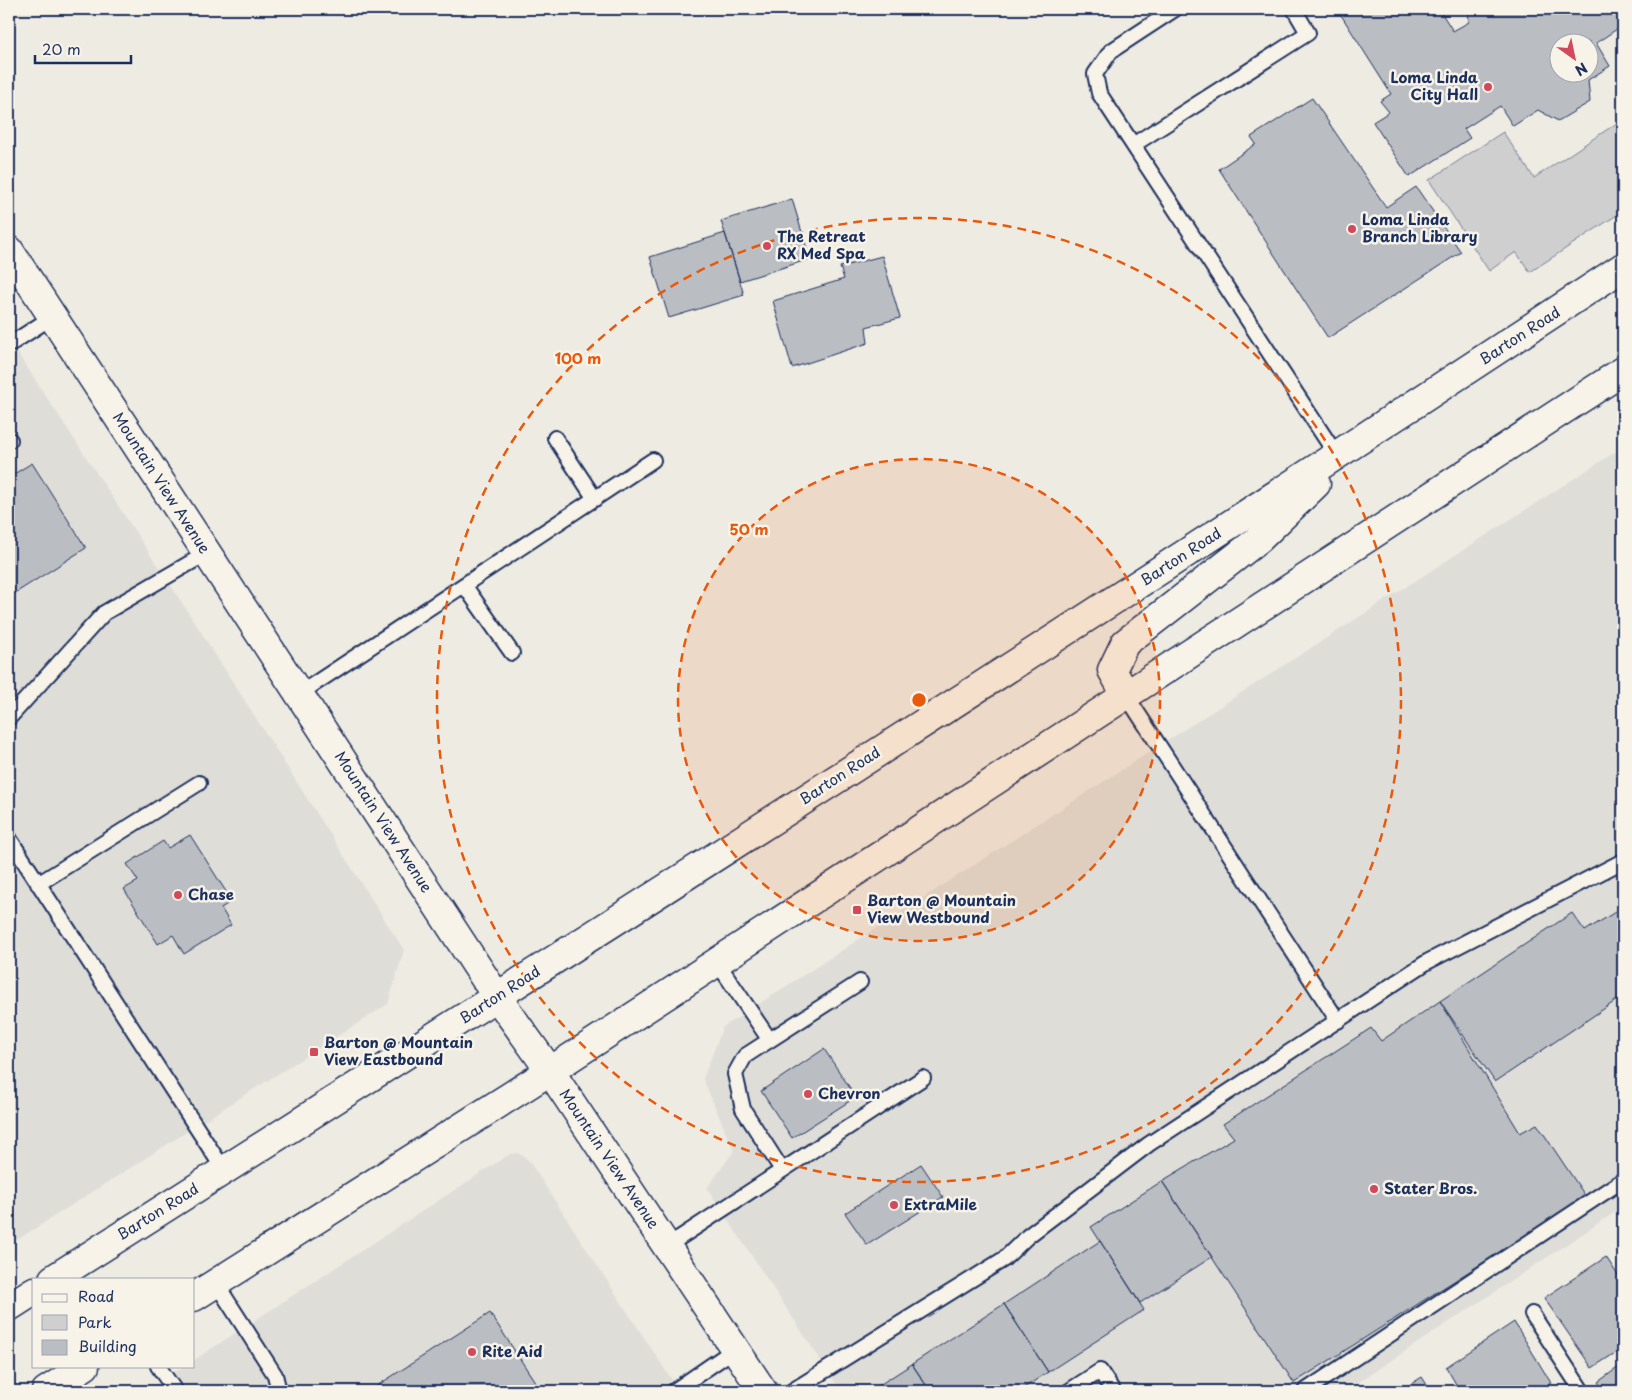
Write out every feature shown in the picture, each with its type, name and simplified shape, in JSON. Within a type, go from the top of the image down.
[{"type":"main road","name":"Mountain View Avenue","points":[[9,250],[498,997],[550,1071],[763,1391]]},
{"type":"main road","name":"Barton Road","points":[[55,1278],[498,997],[1337,456],[1623,267]]},
{"type":"main road","points":[[205,1290],[550,1071],[1623,371]]},
{"type":"main road","points":[[1126,695],[1112,670],[1125,643],[1259,539],[1360,441]]},
{"type":"main road","points":[[9,1307],[32,1292]]},
{"type":"main road","points":[[46,1391],[82,1368]]},
{"type":"lane","points":[[1175,9],[1111,51],[1095,74],[1099,93],[1337,456]]},
{"type":"lane","points":[[1133,145],[1308,33],[1294,9]]},
{"type":"lane","points":[[9,345],[52,317]]},
{"type":"lane","points":[[555,438],[594,499]]},
{"type":"lane","points":[[299,694],[653,460]]},
{"type":"lane","points":[[9,718],[104,613],[207,553]]},
{"type":"lane","points":[[464,585],[512,653]]},
{"type":"lane","points":[[1126,695],[1338,1021]]},
{"type":"lane","points":[[38,884],[199,783]]},
{"type":"lane","points":[[9,838],[224,1170]]},
{"type":"lane","points":[[792,1391],[1004,1259],[1028,1236],[1149,1144],[1428,962],[1623,861]]},
{"type":"lane","points":[[717,962],[769,1039]]},
{"type":"lane","points":[[782,1170],[743,1108],[735,1074],[745,1056],[860,982]]},
{"type":"lane","points":[[667,1246],[923,1078]]},
{"type":"lane","points":[[1305,1391],[1623,1180]]},
{"type":"lane","points":[[205,1290],[275,1375],[279,1391]]},
{"type":"lane","points":[[1532,1314],[1582,1391]]},
{"type":"lane","points":[[674,1391],[735,1349]]},
{"type":"lane","points":[[159,1368],[175,1391]]},
{"type":"lane","points":[[1069,1391],[1100,1371],[1113,1391]]},
{"type":"shaded area","points":[[9,340],[190,615],[404,950],[388,1004],[9,1245]]},
{"type":"shaded area","points":[[1623,447],[1623,1207],[1345,1391],[841,1391],[707,1188],[734,1151],[703,1079],[723,1027]]},
{"type":"shaded area","points":[[516,1153],[524,1156],[529,1161],[679,1391],[146,1391],[181,1368],[195,1368],[195,1359],[510,1154]]},
{"type":"green space","points":[[1623,119],[1623,211],[1530,272],[1516,252],[1489,271],[1429,180],[1503,132],[1534,178]]},
{"type":"building","name":"Loma Linda City Hall","points":[[1351,9],[1439,9],[1453,31],[1469,22],[1468,9],[1623,9],[1623,25],[1600,40],[1600,32],[1550,32],[1550,82],[1588,82],[1590,102],[1558,121],[1538,110],[1513,126],[1500,106],[1464,129],[1470,138],[1409,177],[1373,122],[1389,112],[1380,101],[1391,94],[1341,15]]},
{"type":"building","name":"Loma Linda City Hall","points":[[1600,50],[1610,66],[1600,72]]},
{"type":"building","name":"Loma Linda Branch Library","points":[[1312,98],[1386,207],[1416,187],[1461,252],[1328,338],[1219,169],[1256,144],[1251,137]]},
{"type":"building","name":"The Retreat RX Med Spa","points":[[792,199],[810,259],[740,281],[721,221]]},
{"type":"building","points":[[725,233],[744,295],[669,318],[650,257]]},
{"type":"building","points":[[882,256],[900,318],[866,327],[868,343],[792,368],[773,301],[844,279],[840,267]]},
{"type":"building","points":[[32,463],[86,548],[9,597],[9,477]]},
{"type":"building","name":"Chase","points":[[190,835],[232,901],[221,908],[231,925],[184,954],[173,935],[158,944],[124,889],[138,881],[127,864],[163,841],[168,848]]},
{"type":"building","points":[[1623,907],[1623,996],[1495,1082],[1440,1001],[1572,913],[1585,931]]},
{"type":"building","name":"Stater Bros.","points":[[1440,1001],[1520,1133],[1537,1124],[1586,1197],[1294,1383],[1162,1181],[1234,1138],[1223,1124],[1371,1028],[1381,1041]]},
{"type":"building","name":"Chevron","points":[[824,1049],[856,1097],[792,1138],[761,1091]]},
{"type":"building","name":"ExtraMile","points":[[921,1164],[943,1197],[867,1245],[845,1213]]},
{"type":"building","points":[[1162,1181],[1212,1257],[1140,1303],[1091,1227]]},
{"type":"building","points":[[1100,1241],[1144,1310],[1048,1372],[1004,1304]]},
{"type":"building","points":[[1606,1257],[1623,1283],[1623,1348],[1592,1368],[1544,1298]]},
{"type":"building","points":[[1004,1304],[1048,1372],[1019,1391],[930,1391],[912,1364]]},
{"type":"building","name":"Rite Aid","points":[[490,1313],[541,1391],[369,1391]]},
{"type":"building","points":[[1514,1322],[1551,1383],[1538,1391],[1460,1391],[1446,1367]]},
{"type":"building","points":[[912,1364],[930,1391],[870,1391]]},
{"type":"building","points":[[1623,1364],[1623,1391],[1604,1391],[1598,1382]]},
{"type":"building","points":[[1422,1377],[1431,1391],[1400,1391]]},
{"type":"place","name":"Loma Linda City Hall","points":[[1488,87]]},
{"type":"place","name":"Loma Linda Branch Library","points":[[1352,229]]},
{"type":"place","name":"The Retreat RX Med Spa","points":[[767,246]]},
{"type":"place","name":"Chase","points":[[178,895]]},
{"type":"place","name":"Barton @ Mountain View Westbound","points":[[857,910]]},
{"type":"place","name":"Barton @ Mountain View Eastbound","points":[[314,1052]]},
{"type":"place","name":"Chevron","points":[[808,1094]]},
{"type":"place","name":"Stater Bros.","points":[[1374,1189]]},
{"type":"place","name":"ExtraMile","points":[[894,1205]]},
{"type":"place","name":"Rite Aid","points":[[472,1352]]}]
